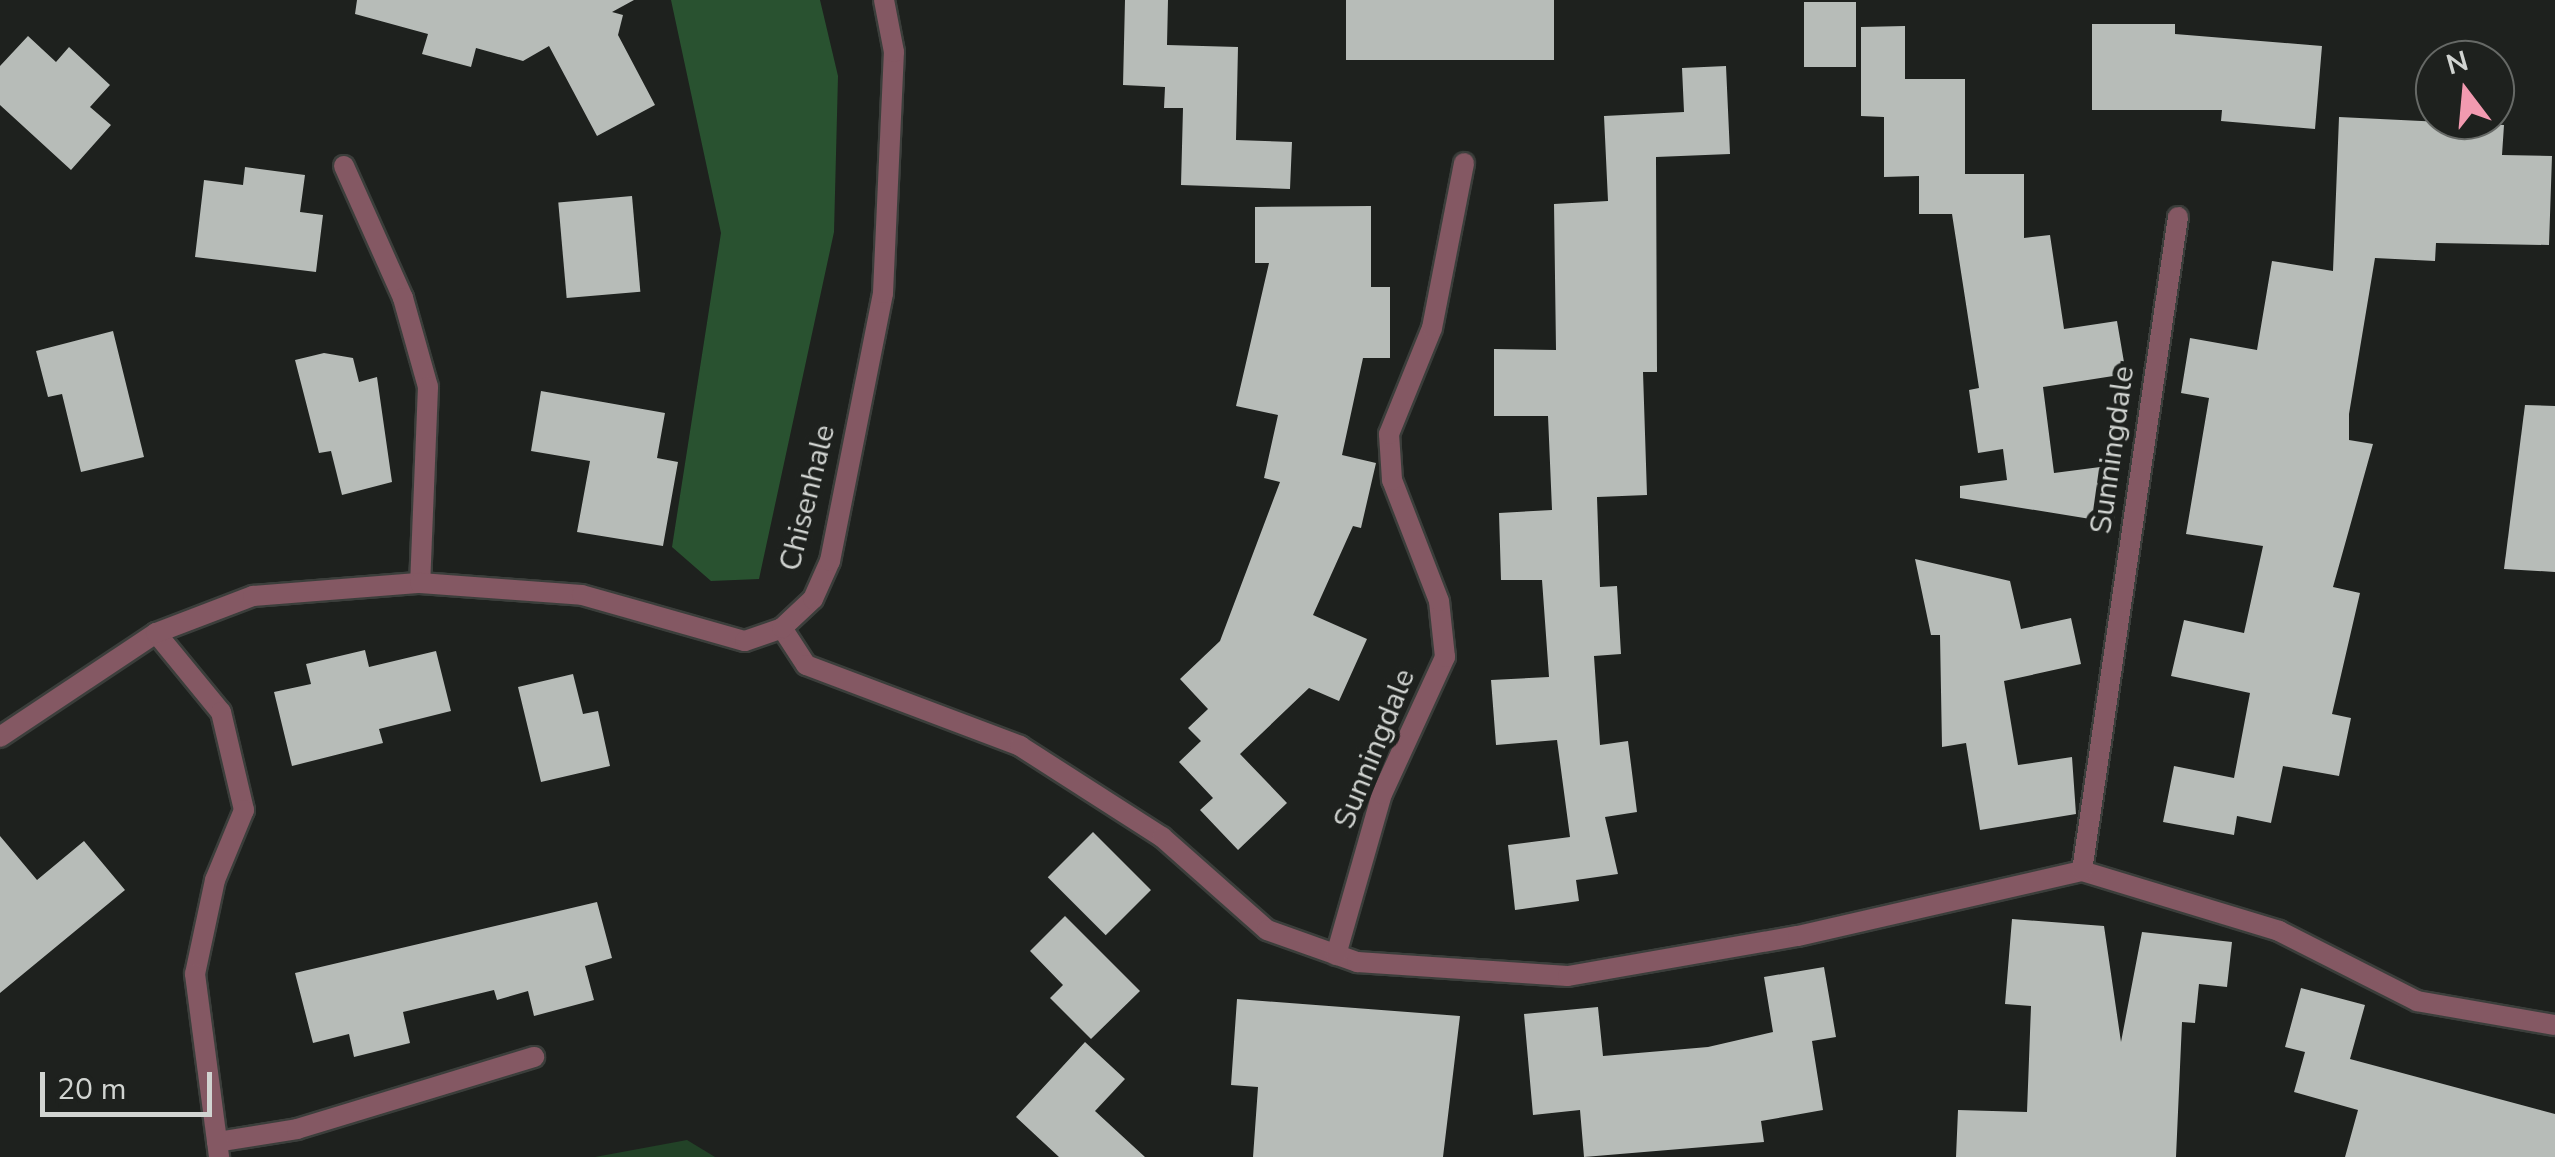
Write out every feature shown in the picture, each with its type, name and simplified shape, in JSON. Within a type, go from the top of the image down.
[{"type":"street","name":"Chisenhale","points":[[782,628],[812,600],[830,560],[883,293],[894,52],[884,0]]},
{"type":"street","name":"Sunningdale","points":[[1336,955],[1382,794],[1446,657],[1439,601],[1392,480],[1389,434],[1432,328],[1464,163]]},
{"type":"street","points":[[344,166],[403,298],[428,387],[420,583]]},
{"type":"street","name":"Sunningdale","points":[[2082,871],[2178,217]]},
{"type":"street","points":[[0,737],[156,633],[253,596],[420,583],[582,595],[746,642],[782,628],[806,665],[1020,746],[1162,837],[1267,930],[1336,955],[1568,976],[1798,936],[2082,871],[2279,930],[2417,1001],[2555,1025]]},
{"type":"street","points":[[156,633],[221,712],[244,810],[216,880],[195,974],[218,1150],[534,1057]]},
{"type":"green space","points":[[671,0],[820,0],[838,76],[834,232],[759,579],[711,581],[672,547],[721,233]]},
{"type":"green space","points":[[687,1140],[715,1157],[595,1157]]},
{"type":"building","points":[[357,0],[634,0],[612,12],[623,15],[618,35],[655,105],[597,136],[549,46],[523,61],[476,48],[471,67],[422,54],[428,34],[355,14]]},
{"type":"building","points":[[1125,0],[1168,0],[1167,45],[1238,47],[1236,140],[1292,142],[1290,189],[1181,185],[1183,108],[1164,108],[1165,87],[1123,85]]},
{"type":"building","points":[[1346,0],[1554,0],[1554,60],[1346,60]]},
{"type":"building","points":[[1804,2],[1856,2],[1856,67],[1804,67]]},
{"type":"building","points":[[2092,24],[2175,24],[2175,34],[2322,46],[2315,129],[2221,121],[2222,110],[2092,110]]},
{"type":"building","points":[[1905,26],[1905,79],[1965,79],[1965,174],[2024,174],[2024,238],[2050,235],[2064,329],[2117,321],[2126,374],[2043,387],[2054,473],[2108,466],[2115,523],[1960,498],[1960,486],[2007,480],[2003,449],[1978,453],[1969,390],[1979,388],[1952,214],[1919,214],[1919,176],[1884,177],[1884,117],[1861,116],[1861,27]]},
{"type":"building","points":[[28,36],[56,62],[69,47],[110,85],[90,107],[111,125],[71,170],[0,105],[0,66]]},
{"type":"building","points":[[1726,66],[1730,154],[1656,157],[1657,372],[1643,372],[1647,495],[1597,497],[1600,587],[1617,586],[1621,654],[1594,656],[1600,745],[1628,741],[1637,812],[1605,817],[1618,874],[1576,880],[1579,901],[1515,910],[1508,845],[1570,837],[1557,740],[1496,745],[1491,680],[1549,677],[1542,580],[1501,580],[1499,513],[1552,510],[1548,416],[1494,416],[1494,349],[1556,350],[1554,204],[1608,201],[1604,116],[1684,112],[1682,68]]},
{"type":"building","points":[[2339,117],[2415,121],[2415,140],[2503,140],[2502,155],[2552,156],[2549,245],[2436,243],[2435,261],[2375,258],[2349,414],[2349,440],[2373,444],[2333,587],[2360,593],[2332,714],[2351,718],[2339,776],[2283,766],[2271,823],[2237,816],[2234,835],[2163,822],[2174,766],[2234,778],[2250,693],[2171,676],[2184,620],[2244,633],[2263,546],[2186,534],[2209,398],[2181,393],[2190,338],[2257,350],[2272,261],[2333,271]]},
{"type":"building","points":[[245,167],[305,175],[300,212],[323,215],[316,272],[195,257],[204,180],[243,185]]},
{"type":"building","points":[[632,196],[640,292],[567,298],[558,202]]},
{"type":"building","points":[[1371,206],[1371,287],[1390,287],[1390,358],[1363,358],[1342,455],[1376,463],[1361,528],[1353,526],[1313,615],[1367,639],[1339,701],[1309,688],[1240,754],[1287,803],[1238,850],[1200,810],[1213,798],[1179,762],[1201,741],[1188,728],[1208,709],[1180,679],[1220,641],[1280,482],[1264,478],[1278,415],[1236,406],[1269,263],[1255,263],[1255,207]]},
{"type":"building","points":[[113,331],[144,457],[81,472],[62,394],[48,397],[36,351]]},
{"type":"building","points":[[324,353],[353,358],[359,382],[377,377],[392,482],[342,495],[331,451],[319,453],[295,360]]},
{"type":"building","points":[[541,391],[665,413],[657,458],[678,462],[663,546],[577,532],[590,461],[531,451]]},
{"type":"building","points":[[2525,405],[2555,406],[2555,572],[2504,569]]},
{"type":"building","points":[[1915,559],[2010,581],[2021,629],[2071,618],[2081,664],[2004,681],[2018,765],[2072,757],[2076,814],[1980,830],[1966,743],[1942,747],[1940,635],[1931,635]]},
{"type":"building","points":[[365,650],[369,667],[436,651],[451,711],[379,729],[383,743],[292,766],[274,692],[311,684],[306,664]]},
{"type":"building","points":[[573,674],[583,714],[598,711],[610,766],[541,782],[518,687]]},
{"type":"building","points":[[1093,832],[1151,890],[1106,935],[1048,877]]},
{"type":"building","points":[[0,836],[37,880],[84,841],[125,890],[0,993]]},
{"type":"building","points":[[597,902],[612,958],[585,966],[594,1000],[534,1016],[528,991],[497,1000],[494,990],[403,1012],[410,1043],[354,1057],[349,1034],[313,1043],[295,973]]},
{"type":"building","points":[[1065,916],[1140,991],[1091,1039],[1050,998],[1063,985],[1030,951]]},
{"type":"building","points":[[2012,919],[2104,926],[2121,1042],[2142,932],[2232,942],[2227,987],[2199,984],[2195,1023],[2182,1022],[2176,1157],[1956,1157],[1958,1110],[2027,1112],[2031,1006],[2005,1004]]},
{"type":"building","points":[[1824,967],[1836,1037],[1812,1041],[1823,1110],[1761,1121],[1764,1142],[1584,1157],[1580,1110],[1533,1115],[1524,1014],[1598,1007],[1603,1056],[1708,1047],[1773,1032],[1764,977]]},
{"type":"building","points":[[2301,988],[2365,1005],[2350,1059],[2555,1114],[2555,1157],[2345,1157],[2358,1110],[2294,1092],[2305,1052],[2285,1047]]},
{"type":"building","points":[[1237,999],[1460,1016],[1443,1157],[1253,1157],[1258,1087],[1231,1085]]},
{"type":"building","points":[[1085,1042],[1125,1079],[1095,1111],[1145,1157],[1059,1157],[1016,1117]]}]
